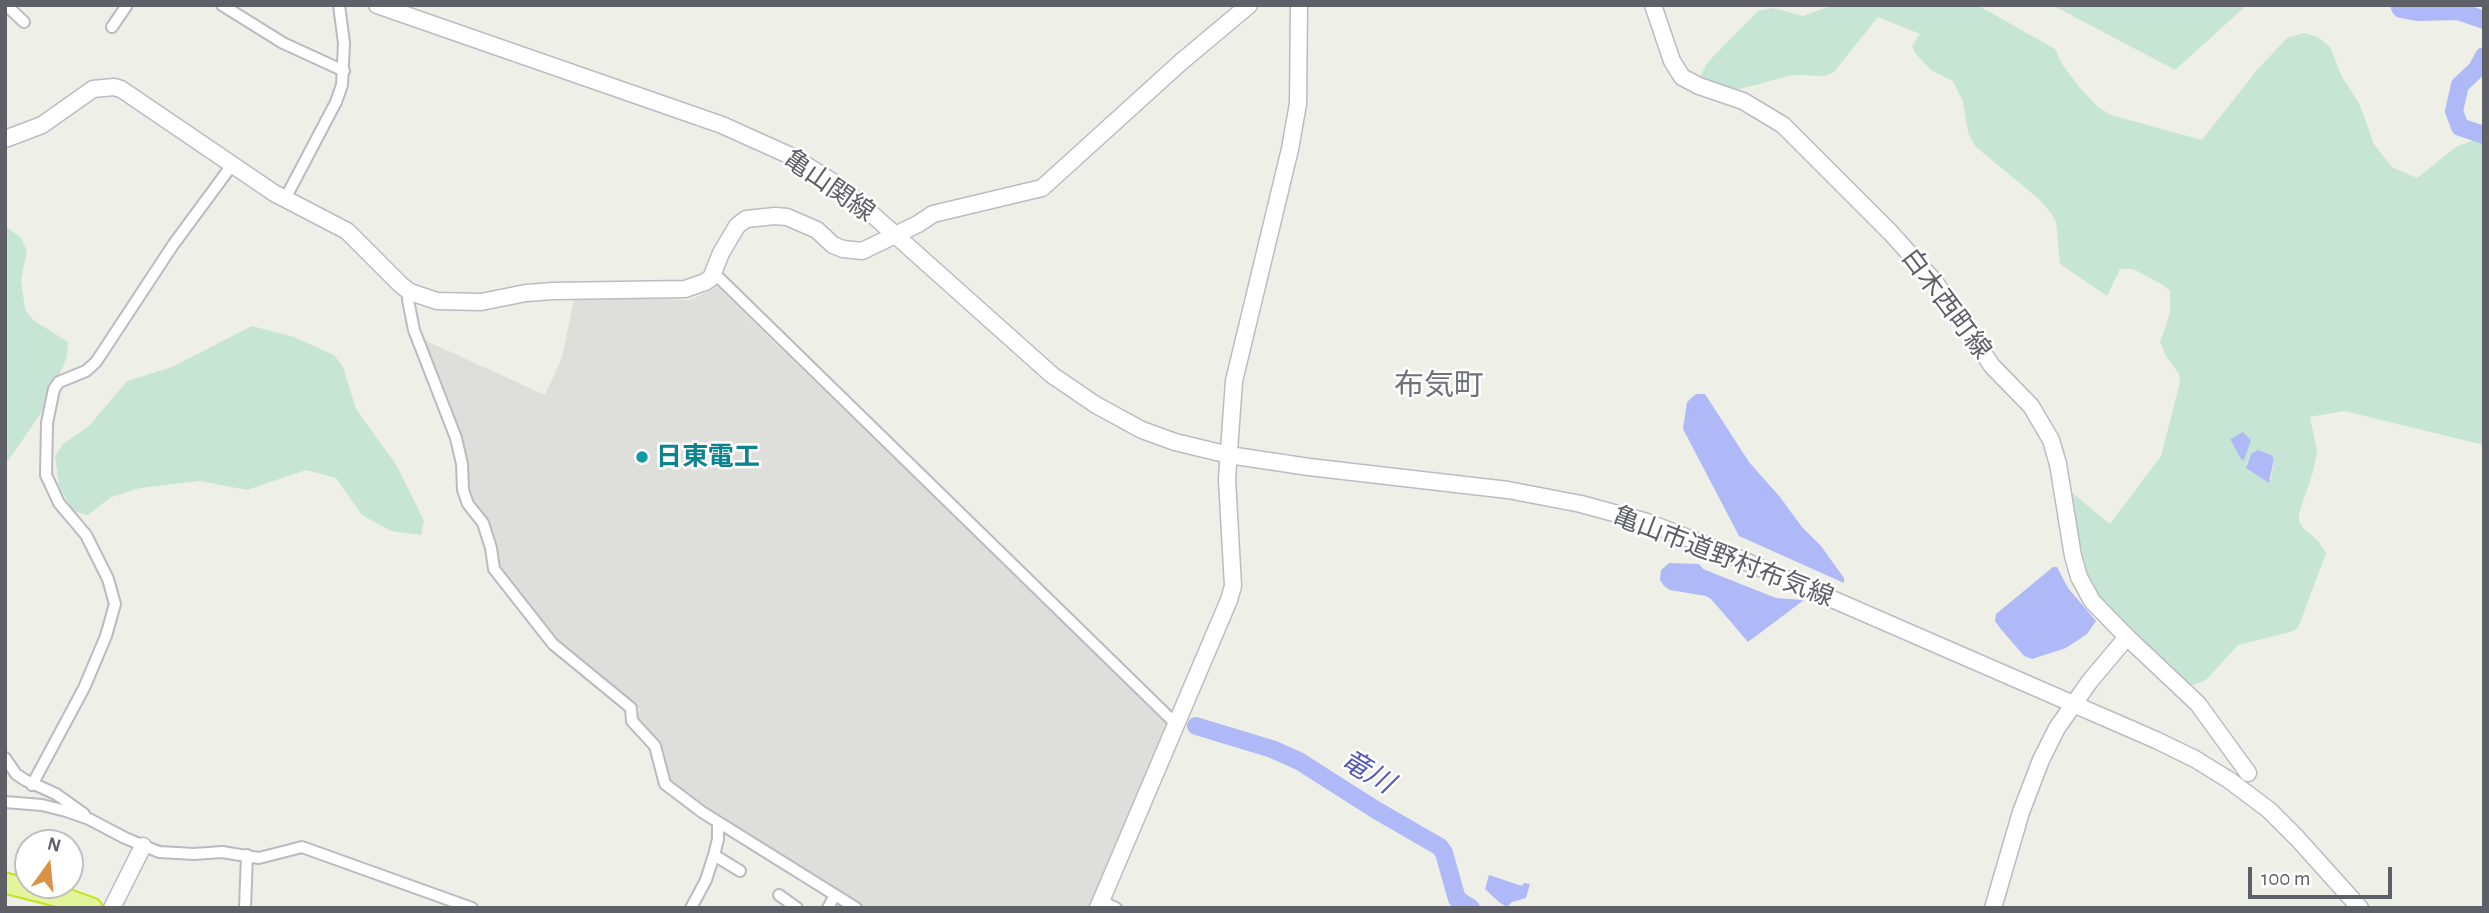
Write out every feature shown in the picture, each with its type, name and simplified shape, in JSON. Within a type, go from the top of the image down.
[{"type":"highway","points":[[5,883],[92,908]]},
{"type":"street","points":[[6,5],[24,22]]},
{"type":"street","points":[[112,27],[127,5]]},
{"type":"street","points":[[222,5],[283,43],[344,71]]},
{"type":"street","points":[[285,199],[336,102],[342,85],[344,43],[339,5]]},
{"type":"street","name":"亀山関線","points":[[377,5],[754,137],[793,157],[833,182],[1041,366],[1096,405],[1142,430],[1229,455]]},
{"type":"street","points":[[5,139],[42,125],[87,93],[106,86],[121,89],[285,199],[347,231],[410,292],[437,301],[481,302],[553,290],[685,289],[705,282],[714,272],[720,253],[737,226],[746,219],[775,216],[798,220],[817,230],[833,245],[862,251],[933,214],[1042,188],[1181,62],[1249,5]]},
{"type":"street","points":[[1105,905],[1233,586],[1227,479],[1234,381],[1290,149],[1298,104],[1299,5]]},
{"type":"street","name":"白木西町線","points":[[1653,5],[1672,61],[1682,77],[1699,86],[1744,101],[1783,125],[1910,253],[1935,282],[1992,366],[2031,406],[2045,428],[2055,452],[2068,537],[2079,577],[2092,601],[2127,638],[2198,704],[2248,772]]},
{"type":"street","points":[[32,785],[84,688],[106,636],[115,604],[108,579],[86,535],[59,503],[46,475],[47,423],[54,389],[59,382],[86,371],[96,362],[173,245],[232,165]]},
{"type":"street","points":[[714,272],[1176,724]]},
{"type":"street","points":[[410,292],[408,300],[414,330],[457,438],[463,489],[468,504],[483,523],[491,548],[493,566],[553,644],[631,708],[632,721],[655,746],[665,784],[718,822],[856,908]]},
{"type":"street","name":"亀山市道野村布気線","points":[[1229,455],[1508,490],[1581,504],[1647,522],[1724,552],[2074,705]]},
{"type":"street","points":[[1993,908],[2021,812],[2041,760],[2057,728],[2090,681],[2127,638]]},
{"type":"street","points":[[2074,705],[2178,750],[2229,780],[2284,824],[2360,908]]},
{"type":"street","points":[[5,758],[16,774],[32,785],[69,801],[140,853],[222,852],[267,857],[302,847],[472,908]]},
{"type":"street","points":[[5,803],[42,805],[89,818]]},
{"type":"street","points":[[691,908],[706,880],[714,855],[718,822]]},
{"type":"street","points":[[112,908],[140,853]]},
{"type":"street","points":[[245,908],[247,855]]},
{"type":"street","points":[[714,855],[740,871]]},
{"type":"street","points":[[779,895],[797,908]]},
{"type":"street","points":[[828,908],[835,895]]},
{"type":"shaded area","points":[[717,287],[1166,722],[1168,731],[1093,908],[864,908],[749,839],[668,782],[657,744],[635,720],[640,709],[556,642],[496,565],[478,512],[465,489],[464,465],[420,338],[545,395],[562,357],[575,295],[590,299],[595,296],[690,300]]},
{"type":"green space","points":[[1833,5],[1977,5],[2055,49],[2079,87],[2098,107],[2111,115],[2202,140],[2256,71],[2287,38],[2304,33],[2318,37],[2330,47],[2342,77],[2359,103],[2374,144],[2392,167],[2417,178],[2456,147],[2471,141],[2484,141],[2484,445],[2344,411],[2310,417],[2317,451],[2299,520],[2302,527],[2318,541],[2326,553],[2297,629],[2238,645],[2207,679],[2201,682],[2194,685],[2178,681],[2100,601],[2089,580],[2065,487],[2110,524],[2161,456],[2180,382],[2179,374],[2160,342],[2170,313],[2170,291],[2133,269],[2120,269],[2107,296],[2060,264],[2056,222],[2051,213],[2040,200],[1975,146],[1968,132],[1963,102],[1953,81],[1931,70],[1915,53],[1912,46],[1920,34],[1878,17],[1834,72],[1826,76],[1793,75],[1740,89],[1710,85],[1700,77],[1707,63],[1758,11],[1773,8],[1803,16]],"holes":[[[2250,457],[2274,459],[2271,480],[2246,465]]]},
{"type":"green space","points":[[2052,5],[2247,5],[2175,70]]},
{"type":"green space","points":[[5,226],[21,238],[27,251],[21,280],[25,309],[33,320],[68,342],[67,357],[44,409],[5,465]]},
{"type":"green space","points":[[252,326],[294,337],[334,355],[343,367],[356,409],[397,466],[424,521],[421,535],[391,531],[362,515],[336,478],[306,470],[247,490],[200,481],[140,488],[111,497],[88,515],[73,511],[59,486],[55,456],[63,444],[89,426],[127,381],[172,367]]},
{"type":"water","points":[[1696,394],[1705,394],[1749,462],[1821,546],[1844,578],[1844,583],[1739,536],[1683,429],[1687,402]]},
{"type":"water","points":[[2243,432],[2251,440],[2244,460],[2230,439]]},
{"type":"water","points":[[2258,450],[2274,458],[2269,483],[2246,468],[2251,454]]},
{"type":"water","points":[[1669,563],[1699,564],[1703,569],[1776,598],[1804,600],[1748,642],[1711,599],[1670,590],[1664,586],[1660,580],[1661,570]]},
{"type":"water","points":[[2053,567],[2057,567],[2068,588],[2096,621],[2087,634],[2066,648],[2032,659],[2024,656],[2000,628],[1995,621],[1996,614]]},
{"type":"water","points":[[1489,875],[1522,886],[1524,883],[1530,884],[1526,898],[1512,902],[1507,907],[1500,903],[1485,889]]},
{"type":"waterway","points":[[2399,5],[2401,9],[2417,12],[2458,11],[2484,20]]},
{"type":"waterway","points":[[2484,56],[2477,69],[2460,85],[2454,111],[2460,127],[2484,135]]},
{"type":"waterway","name":"竜川","points":[[1196,726],[1272,749],[1299,761],[1440,847],[1457,899],[1471,908]]},
{"type":"place","name":"日東電工","points":[[642,457]]},
{"type":"district","name":"布気町","points":[[1439,386]]}]
